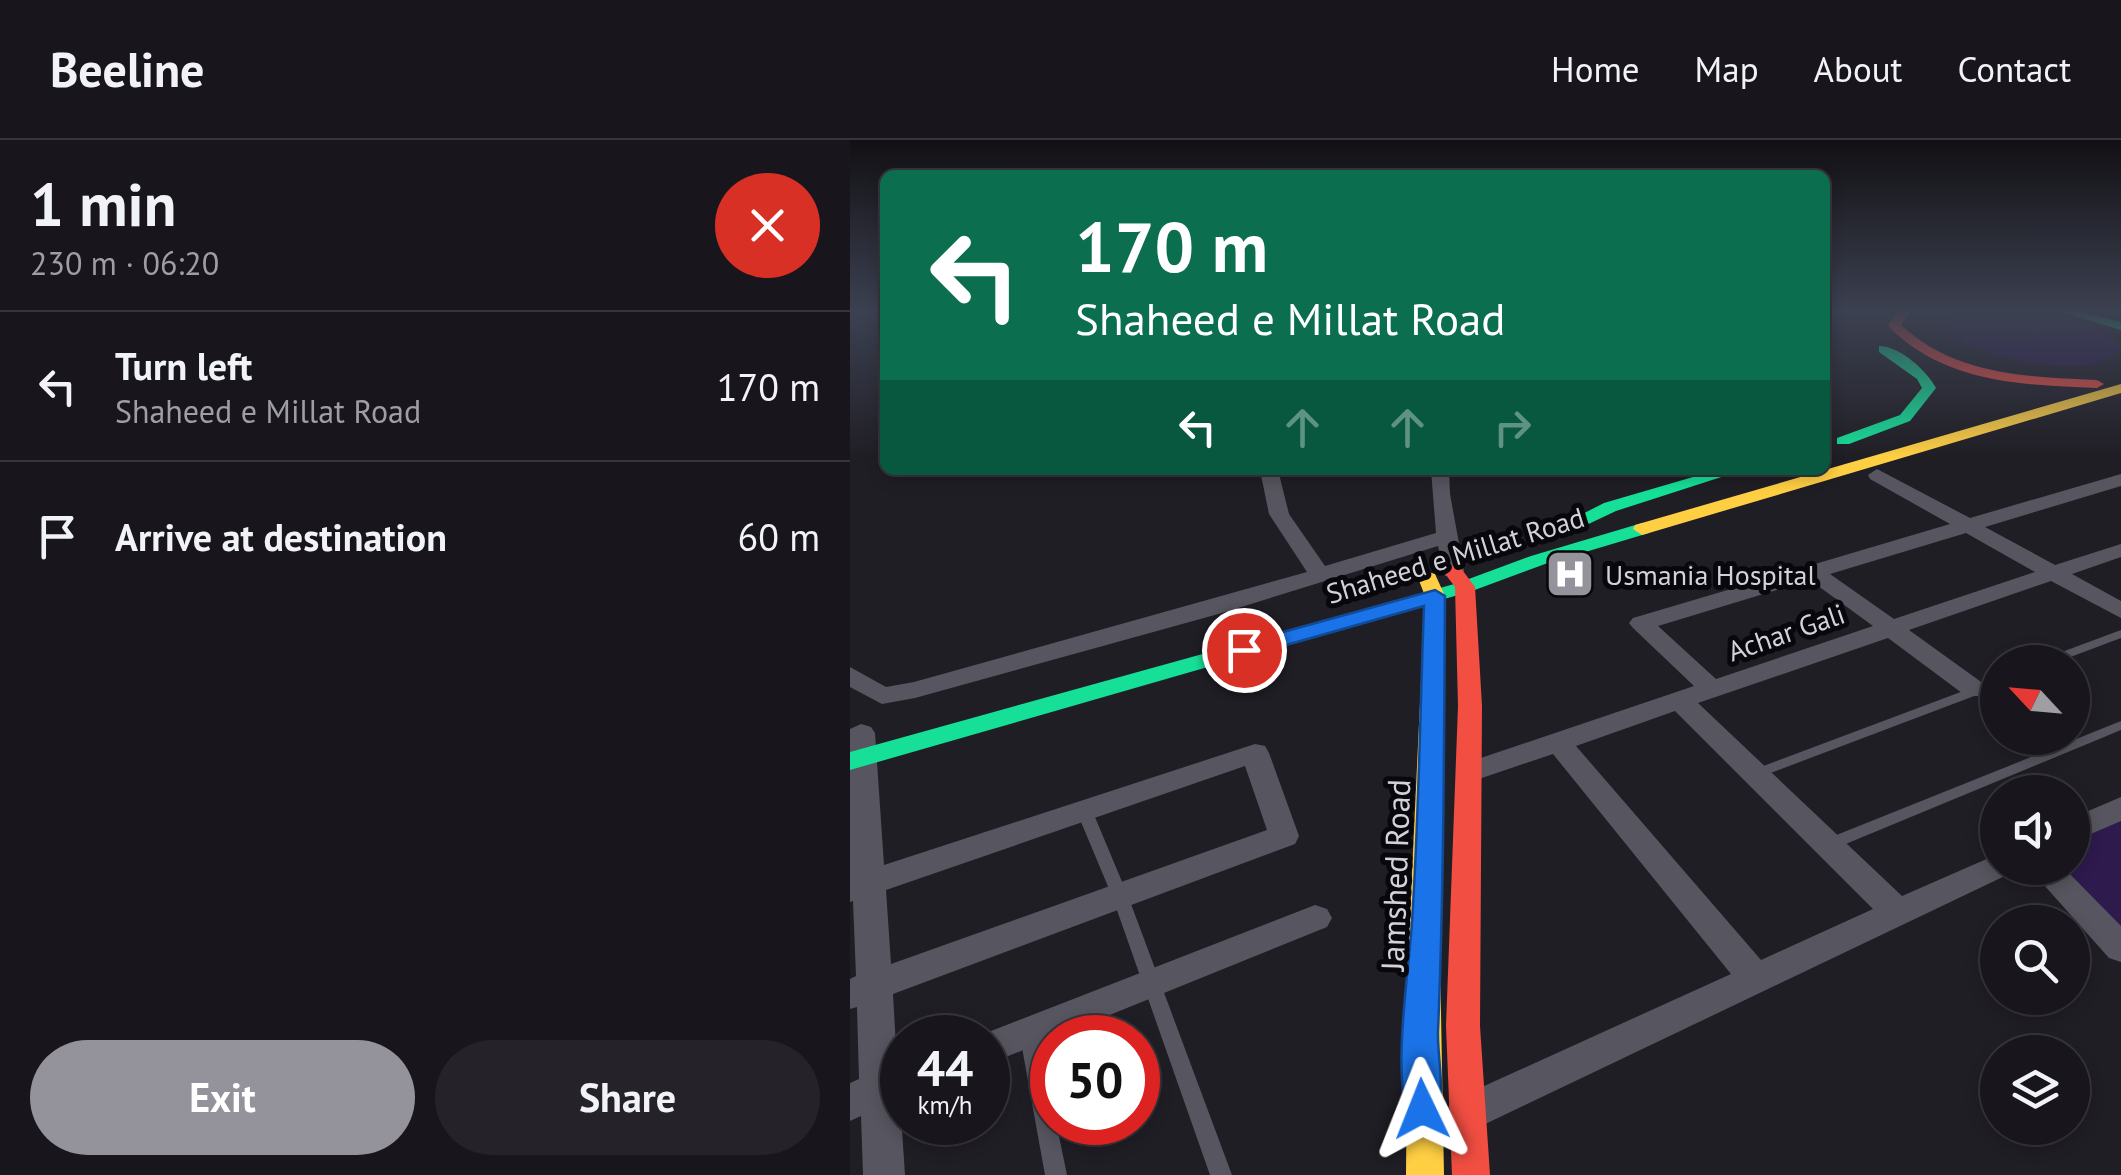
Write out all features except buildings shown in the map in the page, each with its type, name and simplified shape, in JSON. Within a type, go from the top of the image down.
[{"type":"main road","points":[[1830,445],[1890,427],[1911,415],[1924,400],[1929,388],[1923,376],[1902,360]]},
{"type":"main road","points":[[1946,360],[2056,383],[2121,386]]},
{"type":"main road","points":[[1979,360],[2049,373],[2121,374]]},
{"type":"main road","points":[[1835,463],[2121,374]]},
{"type":"main road","points":[[1835,463],[1927,444],[2121,386]]},
{"type":"main road","points":[[1533,552],[1566,563],[2121,406]]},
{"type":"main road","points":[[1533,552],[1610,507],[1719,475]]},
{"type":"main road","points":[[1533,552],[1772,475]]},
{"type":"main road","name":"Shaheed e Millat Road","points":[[867,740],[1460,580],[1533,552],[1794,475]]},
{"type":"main road","points":[[1460,580],[1470,772],[1465,1114],[1471,1175]]},
{"type":"main road","name":"Shaheed e Millat Road","points":[[867,740],[1432,587]]},
{"type":"main road","name":"Jamshed Road","points":[[1425,1175],[1420,1043],[1428,898],[1432,587]]},
{"type":"street","points":[[1877,474],[2121,612]]},
{"type":"street","points":[[1271,475],[1279,514],[1320,575]]},
{"type":"street","points":[[1440,475],[1447,536],[1460,580]]},
{"type":"street","points":[[1712,689],[1642,623],[2120,481]]},
{"type":"street","points":[[850,675],[882,696],[915,690],[1447,536]]},
{"type":"street","name":"Achar Gali","points":[[1470,772],[2121,550]]},
{"type":"street","points":[[1814,572],[1890,628],[1980,682]]},
{"type":"street","points":[[1680,701],[1898,913]]},
{"type":"street","points":[[867,740],[860,886],[863,989],[878,1090],[884,1175]]},
{"type":"street","points":[[1558,742],[1756,978]]},
{"type":"street","points":[[860,886],[1255,752],[1284,836],[863,989]]},
{"type":"street","points":[[2090,823],[2121,808]]},
{"type":"street","points":[[1465,1114],[1980,874]]},
{"type":"street","points":[[2061,885],[2121,948]]},
{"type":"street","points":[[1010,1038],[1315,918]]},
{"type":"lane","points":[[2090,646],[2121,634]]},
{"type":"lane","points":[[1756,774],[1980,688]]},
{"type":"lane","points":[[1828,845],[2121,725]]},
{"type":"lane","points":[[1084,810],[1120,896],[1221,1175]]},
{"type":"lane","points":[[1028,1031],[1056,1175]]},
{"type":"shaded area","points":[[2020,360],[2103,360],[2063,366]]},
{"type":"shaded area","points":[[2121,808],[2121,935],[2112,937],[2090,914],[2090,905],[2081,905],[2062,885],[2090,885],[2090,823]]},
{"type":"traffic: fast","points":[[1843,441],[1905,418],[1929,388],[1923,377],[1900,360]]},
{"type":"traffic: fast","points":[[1554,533],[1610,507],[1718,475]]},
{"type":"traffic: fast","points":[[850,761],[1465,587],[1642,529]]},
{"type":"traffic: slow","points":[[1830,474],[2121,388]]},
{"type":"traffic: slow","points":[[1642,529],[1825,475]]},
{"type":"traffic: slow","points":[[1425,1175],[1424,958],[1435,596],[1428,578]]},
{"type":"traffic: jam","points":[[1944,360],[2015,379],[2097,384]]},
{"type":"traffic: jam","points":[[1453,571],[1465,587],[1470,706],[1463,1026],[1471,1175]]},
{"type":"place","name":"Usmania Hospital","points":[[1570,574]]},
{"type":"route","points":[[1244,650],[1435,596],[1428,918],[1420,1043],[1422,1109]]}]
